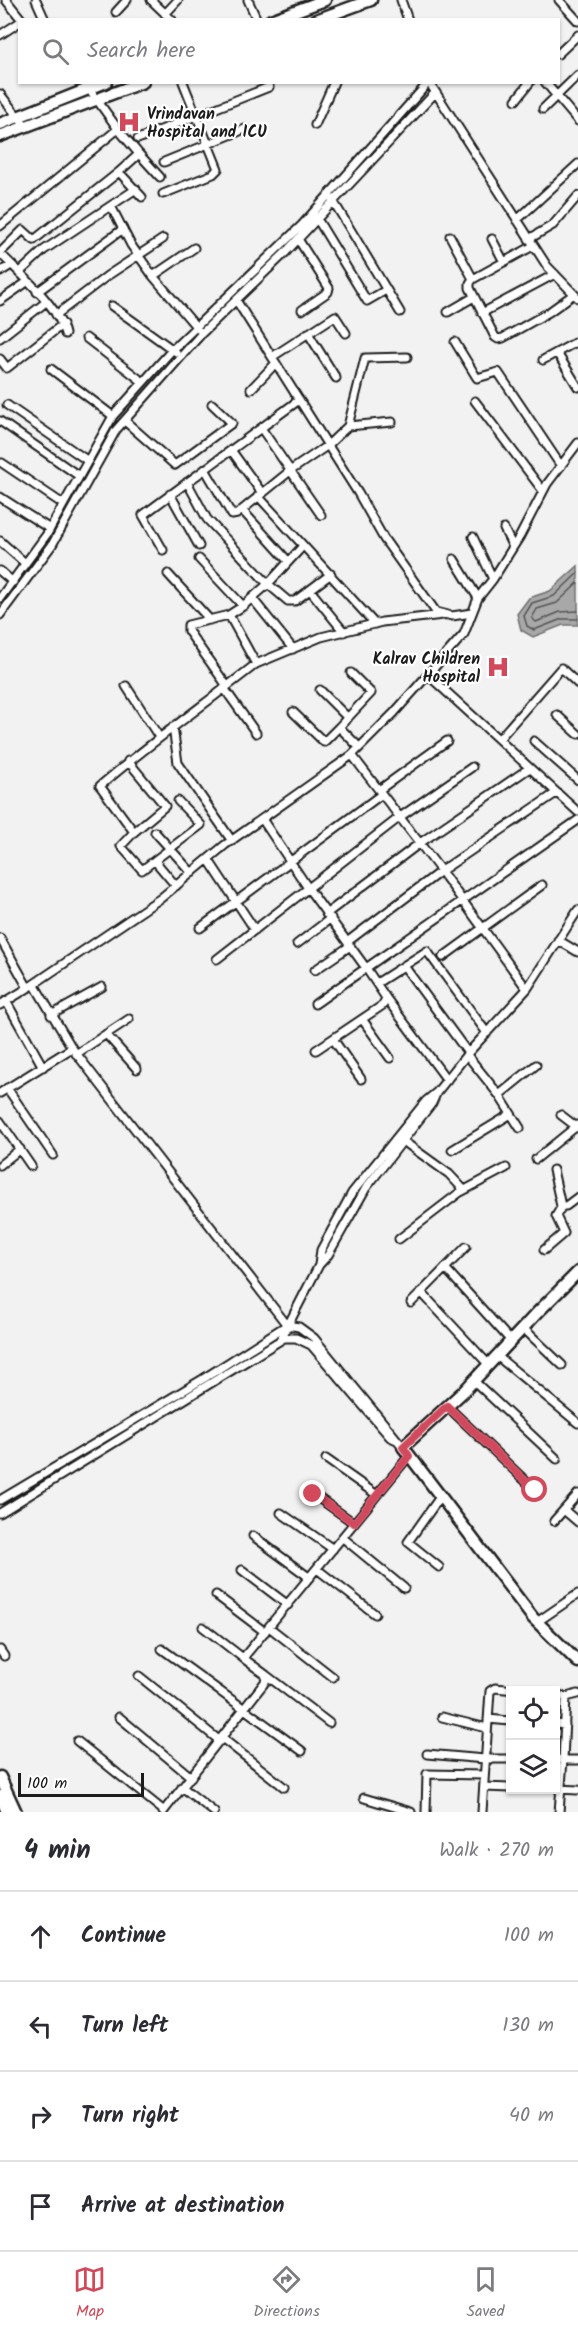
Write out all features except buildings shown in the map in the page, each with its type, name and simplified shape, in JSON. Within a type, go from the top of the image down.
[{"type":"street","points":[[6,0],[19,18]]},
{"type":"street","points":[[36,0],[44,18]]},
{"type":"street","points":[[116,12],[127,0]]},
{"type":"street","points":[[151,0],[169,17],[178,0]]},
{"type":"street","points":[[248,0],[256,18]]},
{"type":"street","points":[[277,18],[325,0]]},
{"type":"street","points":[[322,18],[370,0]]},
{"type":"street","points":[[401,0],[407,18]]},
{"type":"street","points":[[559,0],[578,21]]},
{"type":"street","points":[[0,35],[18,23]]},
{"type":"street","points":[[560,52],[578,35]]},
{"type":"street","points":[[543,109],[578,75]]},
{"type":"street","points":[[0,124],[23,122],[138,84]]},
{"type":"street","points":[[163,194],[218,169],[184,84]]},
{"type":"street","points":[[315,125],[333,84]]},
{"type":"street","points":[[0,615],[52,545],[117,430],[125,420],[202,333],[298,239],[427,84]]},
{"type":"street","points":[[430,84],[531,243],[576,296],[498,339],[482,313],[470,288],[470,283],[531,243],[553,225],[578,196]]},
{"type":"street","points":[[516,100],[529,84]]},
{"type":"street","points":[[547,84],[578,120]]},
{"type":"street","points":[[0,136],[86,86],[118,129],[160,177]]},
{"type":"street","points":[[138,139],[269,87]]},
{"type":"street","points":[[331,198],[435,93]]},
{"type":"street","points":[[0,94],[23,122]]},
{"type":"street","points":[[0,226],[118,129]]},
{"type":"street","points":[[164,162],[245,129]]},
{"type":"street","points":[[65,334],[63,324],[46,302],[0,253],[23,230],[34,240],[139,154]]},
{"type":"street","points":[[517,220],[578,164]]},
{"type":"street","points":[[119,172],[142,197]]},
{"type":"street","points":[[19,273],[44,250],[136,189]]},
{"type":"street","points":[[331,198],[400,312]]},
{"type":"street","points":[[111,206],[153,276],[202,333]]},
{"type":"street","points":[[316,215],[367,301],[386,290]]},
{"type":"street","points":[[0,598],[50,529],[113,416],[172,350],[316,215]]},
{"type":"street","points":[[37,292],[123,229]]},
{"type":"street","points":[[450,236],[473,279]]},
{"type":"street","points":[[56,315],[107,276],[163,239]]},
{"type":"street","points":[[298,239],[329,288],[328,292],[302,310]]},
{"type":"street","points":[[492,239],[504,262]]},
{"type":"street","points":[[153,276],[194,248]]},
{"type":"street","points":[[0,272],[11,265]]},
{"type":"street","points":[[482,313],[555,274]]},
{"type":"street","points":[[0,301],[27,282]]},
{"type":"street","points":[[448,312],[474,297]]},
{"type":"street","points":[[236,300],[328,445],[384,539],[436,612],[443,615]]},
{"type":"street","points":[[0,338],[46,302]]},
{"type":"street","points":[[112,306],[182,356]]},
{"type":"street","points":[[251,389],[274,360],[334,316],[346,333]]},
{"type":"street","points":[[0,360],[7,368],[63,324]]},
{"type":"street","points":[[308,333],[336,378]]},
{"type":"street","points":[[86,338],[143,382]]},
{"type":"street","points":[[543,360],[578,341]]},
{"type":"street","points":[[454,342],[477,378],[498,372],[561,466]]},
{"type":"street","points":[[557,353],[578,387]]},
{"type":"street","points":[[205,469],[232,515],[242,510],[290,471],[328,445],[348,426],[365,358],[407,357]]},
{"type":"street","points":[[51,369],[113,416]]},
{"type":"street","points":[[164,550],[142,515],[299,400]]},
{"type":"street","points":[[475,400],[543,491]]},
{"type":"street","points":[[125,420],[175,465],[232,423],[212,404]]},
{"type":"street","points":[[7,405],[88,460]]},
{"type":"street","points":[[0,421],[79,476]]},
{"type":"street","points":[[348,426],[392,422]]},
{"type":"street","points":[[261,428],[321,515]]},
{"type":"street","points":[[43,1067],[3,1003],[176,886],[232,841],[352,755],[464,634],[478,598],[494,579],[543,491],[578,443]]},
{"type":"street","points":[[231,450],[260,494],[302,547],[306,548],[331,574],[375,624]]},
{"type":"street","points":[[2,463],[63,504]]},
{"type":"street","points":[[187,482],[207,519],[268,584],[292,602],[331,574]]},
{"type":"street","points":[[170,494],[199,546]]},
{"type":"street","points":[[0,497],[50,529]]},
{"type":"street","points":[[242,510],[288,561]]},
{"type":"street","points":[[504,529],[513,547]]},
{"type":"street","points":[[473,537],[494,579]]},
{"type":"street","points":[[0,541],[25,563]]},
{"type":"street","points":[[256,733],[188,631],[188,625],[229,615],[243,606],[268,584],[302,547]]},
{"type":"street","points":[[200,559],[243,606]]},
{"type":"street","points":[[454,559],[478,598]]},
{"type":"street","points":[[0,572],[13,582]]},
{"type":"street","points":[[168,574],[210,620]]},
{"type":"street","points":[[310,590],[344,632]]},
{"type":"street","points":[[252,598],[293,649]]},
{"type":"street","points":[[134,832],[100,786],[159,737],[256,664],[321,637],[375,624],[443,615],[472,614]]},
{"type":"street","points":[[229,615],[256,664]]},
{"type":"street","points":[[499,739],[561,668],[578,684]]},
{"type":"street","points":[[293,711],[324,742],[371,693],[351,673]]},
{"type":"street","points":[[428,675],[499,739],[528,769],[578,812]]},
{"type":"street","points":[[126,686],[159,737]]},
{"type":"street","points":[[320,690],[348,718]]},
{"type":"street","points":[[557,715],[578,734]]},
{"type":"street","points":[[173,727],[178,763],[232,841]]},
{"type":"street","points":[[339,727],[359,747]]},
{"type":"street","points":[[200,928],[447,741]]},
{"type":"street","points":[[534,741],[578,780]]},
{"type":"street","points":[[352,755],[441,871],[527,989]]},
{"type":"street","points":[[129,761],[165,806],[121,846],[142,870],[201,825],[178,801]]},
{"type":"street","points":[[216,959],[400,817],[472,767]]},
{"type":"street","points":[[297,944],[420,843],[528,769]]},
{"type":"street","points":[[315,970],[441,871],[556,793]]},
{"type":"street","points":[[262,819],[308,888],[447,1080]]},
{"type":"street","points":[[315,1004],[578,820]]},
{"type":"street","points":[[155,832],[192,873]]},
{"type":"street","points":[[208,859],[255,930]]},
{"type":"street","points":[[154,861],[176,886]]},
{"type":"street","points":[[443,957],[542,885]]},
{"type":"street","points":[[319,1265],[321,1250],[352,1193],[426,1101],[437,1092],[527,989],[578,910]]},
{"type":"street","points":[[0,938],[74,1051],[287,1325]]},
{"type":"street","points":[[558,940],[578,952]]},
{"type":"street","points":[[377,983],[427,951],[487,1033]]},
{"type":"street","points":[[404,966],[499,1095],[520,1128]]},
{"type":"street","points":[[51,1015],[102,987]]},
{"type":"street","points":[[316,1050],[383,1005],[386,998]]},
{"type":"street","points":[[0,1093],[129,1019]]},
{"type":"street","points":[[363,1019],[390,1058]]},
{"type":"street","points":[[106,1034],[137,1069]]},
{"type":"street","points":[[333,1039],[361,1079]]},
{"type":"street","points":[[499,1095],[536,1065]]},
{"type":"street","points":[[7,1088],[53,1155]]},
{"type":"street","points":[[281,1339],[319,1265],[331,1252],[366,1188],[432,1103],[437,1092]]},
{"type":"street","points":[[452,1150],[511,1114]]},
{"type":"street","points":[[536,1159],[577,1126],[561,1115]]},
{"type":"street","points":[[0,1122],[32,1166]]},
{"type":"street","points":[[403,1141],[449,1174],[464,1190]]},
{"type":"street","points":[[0,1165],[20,1149]]},
{"type":"street","points":[[399,1239],[464,1190],[506,1168]]},
{"type":"street","points":[[553,1170],[562,1206]]},
{"type":"street","points":[[544,1250],[564,1233],[556,1216],[562,1206],[578,1198]]},
{"type":"street","points":[[411,1303],[466,1247]]},
{"type":"street","points":[[445,1268],[511,1341]]},
{"type":"street","points":[[243,1658],[377,1495],[403,1448],[489,1365],[578,1272]]},
{"type":"street","points":[[421,1292],[489,1365]]},
{"type":"street","points":[[0,1500],[203,1379],[287,1325],[299,1327],[314,1338],[394,1433],[440,1497],[533,1617],[577,1658]]},
{"type":"street","points":[[522,1328],[562,1365]]},
{"type":"street","points":[[0,1513],[281,1339],[296,1338],[311,1345],[390,1437],[403,1448]]},
{"type":"street","points":[[497,1356],[578,1423]]},
{"type":"street","points":[[474,1380],[557,1459]]},
{"type":"street","points":[[447,1406],[535,1490]]},
{"type":"street","points":[[326,1459],[377,1495]]},
{"type":"street","points":[[33,1479],[40,1488]]},
{"type":"street","points":[[14,1491],[20,1500]]},
{"type":"street","points":[[313,1494],[354,1523]]},
{"type":"street","points":[[554,1521],[578,1494]]},
{"type":"street","points":[[439,1567],[408,1542],[440,1497]]},
{"type":"street","points":[[564,1509],[578,1522]]},
{"type":"street","points":[[281,1513],[333,1550]]},
{"type":"street","points":[[253,1536],[310,1578]]},
{"type":"street","points":[[342,1538],[404,1588]]},
{"type":"street","points":[[317,1569],[375,1614]]},
{"type":"street","points":[[242,1570],[288,1605]]},
{"type":"street","points":[[533,1617],[578,1594]]},
{"type":"street","points":[[216,1595],[333,1677]]},
{"type":"street","points":[[203,1627],[329,1723]]},
{"type":"street","points":[[162,1649],[302,1751]]},
{"type":"street","points":[[78,1742],[163,1811],[245,1709],[263,1685],[266,1675]]},
{"type":"street","points":[[139,1676],[284,1787]]},
{"type":"street","points":[[482,1812],[491,1689],[506,1690]]},
{"type":"street","points":[[560,1696],[578,1694]]},
{"type":"street","points":[[560,1754],[565,1725],[566,1697]]},
{"type":"street","points":[[119,1717],[191,1777]]},
{"type":"street","points":[[442,1717],[487,1728]]},
{"type":"street","points":[[488,1719],[506,1721]]},
{"type":"street","points":[[560,1724],[565,1725]]},
{"type":"street","points":[[426,1754],[506,1759]]},
{"type":"street","points":[[560,1760],[578,1760]]},
{"type":"street","points":[[426,1812],[427,1774],[484,1775]]},
{"type":"street","points":[[0,1777],[11,1811]]},
{"type":"street","points":[[182,1787],[214,1812]]},
{"type":"street","points":[[484,1787],[506,1788]]},
{"type":"street","points":[[560,1789],[578,1790]]},
{"type":"street","points":[[558,1794],[559,1812]]},
{"type":"street","points":[[0,1796],[11,1811]]},
{"type":"street","points":[[364,1798],[411,1812]]},
{"type":"water","points":[[578,566],[578,625],[563,625],[533,637],[521,630],[517,614],[529,598],[550,591]]},
{"type":"place","name":"Vrindavan Hospital and ICU","points":[[129,122]]},
{"type":"place","name":"Kalrav Children Hospital","points":[[498,667]]},
{"type":"route","points":[[313,1494],[354,1523],[409,1456],[403,1447],[405,1444],[447,1406],[535,1490]]}]
